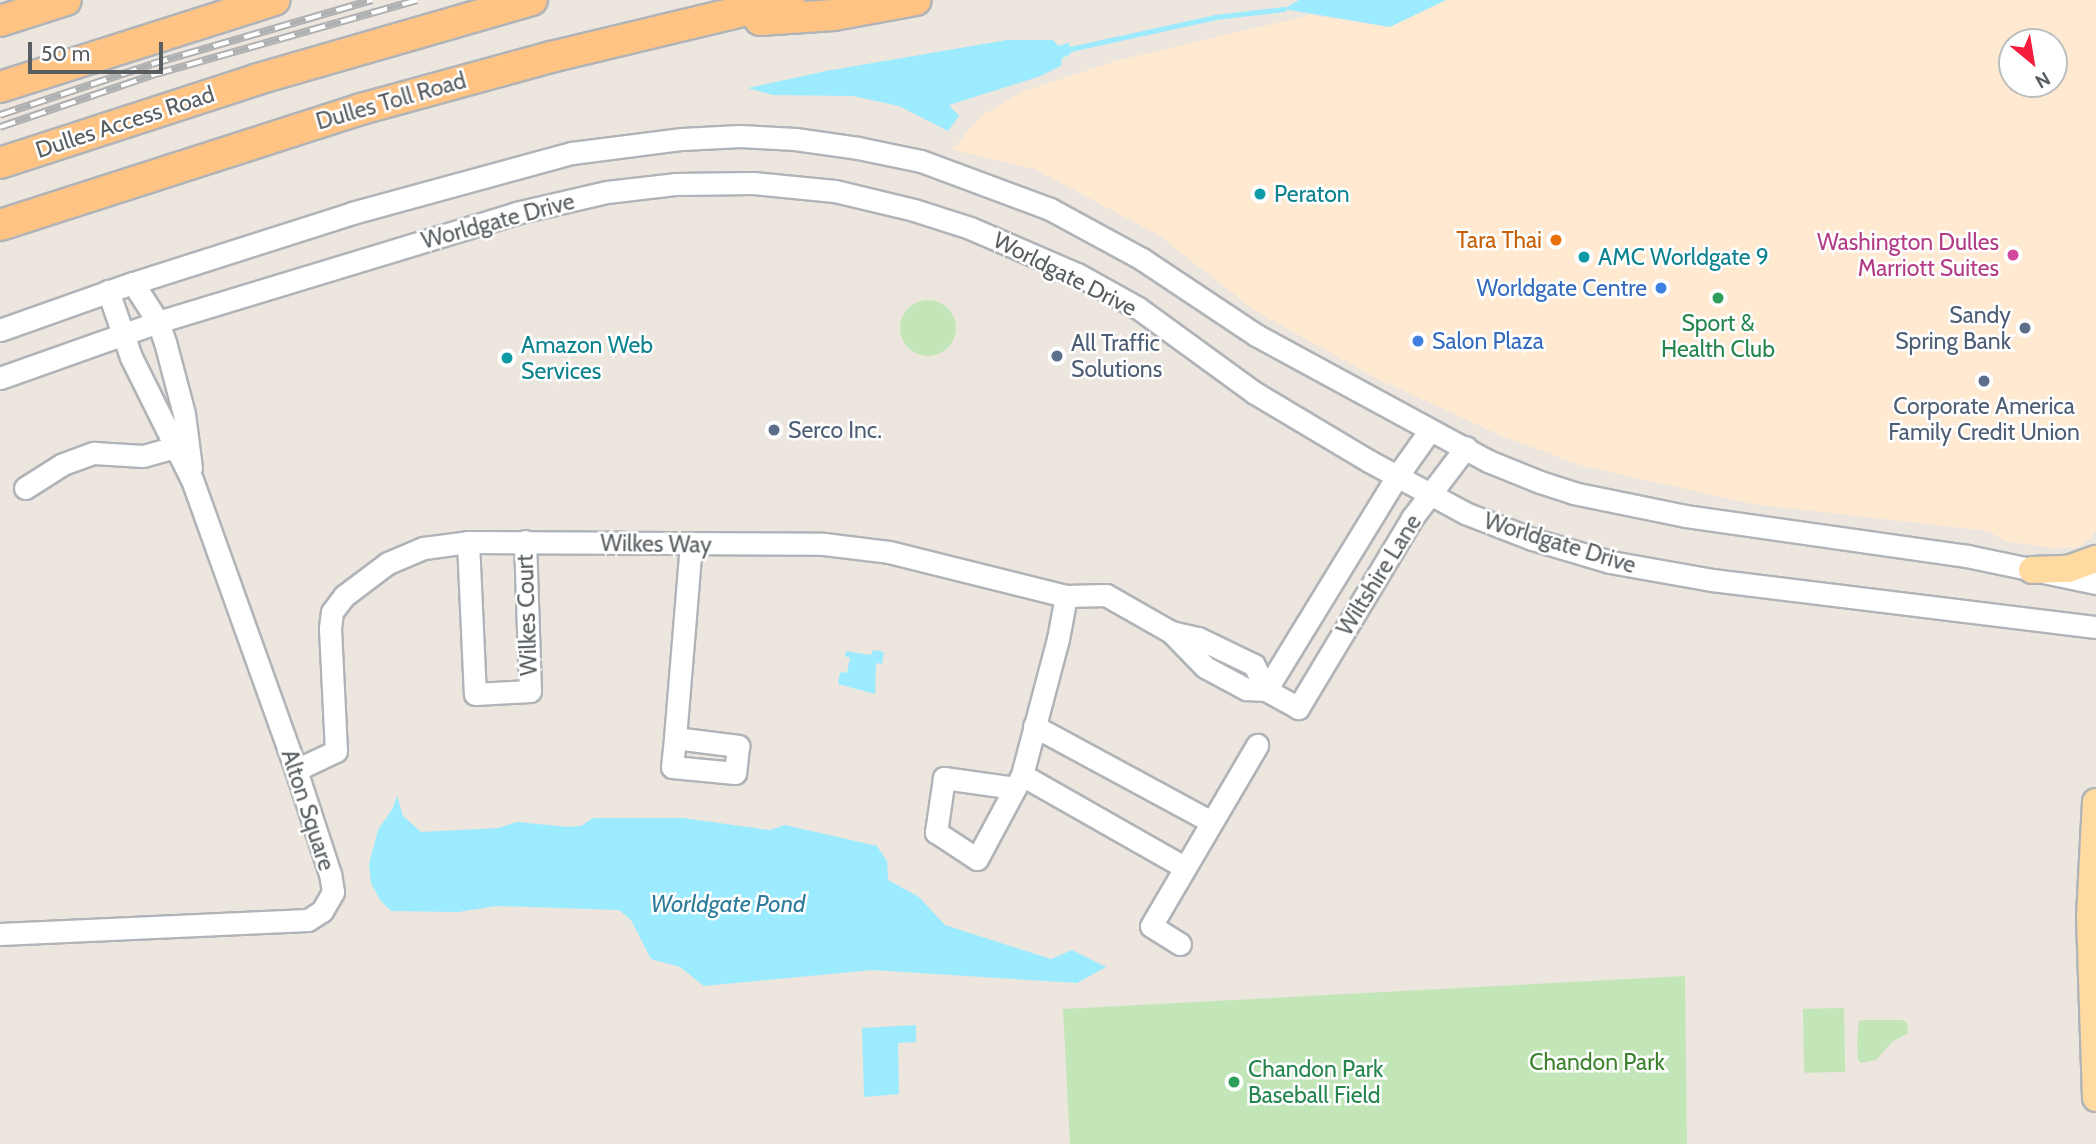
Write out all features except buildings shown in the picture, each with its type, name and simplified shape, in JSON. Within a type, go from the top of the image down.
[{"type":"highway","points":[[0,21],[66,0]]},
{"type":"highway","points":[[0,87],[275,0]]},
{"type":"highway","name":"Dulles Access Road","points":[[0,163],[258,79],[532,0]]},
{"type":"highway","name":"Dulles Toll Road","points":[[0,225],[323,120],[488,74],[789,0]]},
{"type":"highway","points":[[679,25],[834,15],[916,0]]},
{"type":"main road","points":[[2032,570],[2068,569],[2096,559]]},
{"type":"main road","points":[[2096,802],[2090,873],[2096,1098]]},
{"type":"street","name":"Worldgate Drive","points":[[0,330],[108,291],[352,213],[572,153],[682,139],[740,136],[795,139],[921,161],[1049,209],[1142,259],[1256,335],[1430,430],[1513,471],[1573,493],[1713,521],[1956,555],[2096,583]]},
{"type":"street","name":"Worldgate Drive","points":[[0,378],[158,322],[483,222],[607,192],[717,182],[835,191],[914,210],[970,228],[1077,274],[1138,308],[1255,393],[1465,513],[1510,531],[1609,562],[1712,580],[2096,627]]},
{"type":"street","name":"Alton Square","points":[[133,283],[158,322],[184,414],[182,445]]},
{"type":"street","name":"Alton Square","points":[[0,934],[308,920],[322,911],[333,892],[330,874],[296,770],[192,480],[182,445],[123,334],[108,291]]},
{"type":"street","name":"Wiltshire Lane","points":[[1266,690],[1398,475],[1430,430]]},
{"type":"street","points":[[24,488],[62,464],[94,453],[143,456],[182,445]]},
{"type":"street","name":"Wiltshire Lane","points":[[1298,708],[1412,518],[1466,447]]},
{"type":"street","name":"Wilkes Court","points":[[468,542],[475,694],[530,691],[525,541]]},
{"type":"street","name":"Wilkes Way","points":[[296,770],[336,751],[330,628],[332,612],[344,596],[388,563],[424,548],[468,542],[824,544],[889,552],[1066,596],[1106,595],[1171,632],[1205,667],[1246,689],[1266,690],[1298,708]]},
{"type":"street","points":[[675,738],[691,545]]},
{"type":"street","points":[[1066,596],[1058,639],[1019,781],[1184,867]]},
{"type":"street","points":[[1034,726],[1210,821]]},
{"type":"street","points":[[1180,944],[1150,926],[1257,745]]},
{"type":"shaded area","name":"Worldgate Centre","points":[[1446,0],[2096,0],[2096,530],[2091,538],[2079,547],[2051,548],[2005,541],[1988,531],[1752,504],[1583,466],[1502,436],[1378,379],[1254,310],[1160,236],[1035,169],[952,150],[981,116],[1022,92],[1119,60],[1310,15],[1390,27]]},
{"type":"green space","points":[[928,300],[939,302],[948,308],[954,317],[954,339],[948,348],[939,354],[928,356],[917,354],[908,348],[902,339],[900,328],[902,317],[908,308],[917,302]]},
{"type":"green space","name":"Chandon Park","points":[[1685,976],[1687,1144],[1070,1144],[1063,1009]]},
{"type":"green space","points":[[1844,1008],[1845,1072],[1804,1073],[1803,1009]]},
{"type":"green space","points":[[1903,1020],[1907,1023],[1908,1033],[1892,1042],[1876,1060],[1861,1063],[1858,1060],[1857,1039],[1859,1021]]},
{"type":"water","points":[[1299,0],[1446,0],[1390,27],[1284,9]]},
{"type":"water","points":[[1007,40],[1053,40],[1058,46],[1069,43],[1071,54],[1062,58],[1061,66],[1038,77],[949,105],[959,116],[948,131],[899,106],[853,96],[772,95],[748,88],[826,71]]},
{"type":"water","points":[[873,650],[884,652],[882,664],[876,663],[875,694],[838,684],[840,672],[847,673],[850,658],[845,656],[846,651],[871,655]]},
{"type":"water","name":"Worldgate Pond","points":[[397,796],[403,816],[421,832],[498,828],[517,822],[568,827],[581,826],[593,818],[683,818],[770,830],[785,825],[877,846],[887,861],[888,880],[919,897],[945,925],[1051,959],[1072,950],[1106,967],[1077,983],[872,970],[704,986],[680,967],[651,959],[631,920],[619,910],[497,906],[458,912],[391,911],[380,900],[371,883],[369,864],[378,830],[393,808]]},
{"type":"water","points":[[916,1025],[916,1042],[898,1043],[899,1094],[864,1097],[862,1028]]},
{"type":"waterway","points":[[1070,49],[1215,17],[1284,9]]},
{"type":"railway","points":[[0,115],[152,64],[372,0]]},
{"type":"railway","points":[[0,127],[156,74],[417,0]]},
{"type":"place","name":"Peraton","points":[[1260,194]]},
{"type":"place","name":"Tara Thai","points":[[1556,240]]},
{"type":"place","name":"Washington Dulles Marriott Suites","points":[[2013,255]]},
{"type":"place","name":"AMC Worldgate 9","points":[[1584,257]]},
{"type":"place","name":"Worldgate Centre","points":[[1661,288]]},
{"type":"place","name":"Sport & Health Club","points":[[1718,298]]},
{"type":"place","name":"Sandy Spring Bank","points":[[2025,328]]},
{"type":"place","name":"Salon Plaza","points":[[1418,341]]},
{"type":"place","name":"All Traffic Solutions","points":[[1057,356]]},
{"type":"place","name":"Amazon Web Services","points":[[507,358]]},
{"type":"place","name":"Corporate America Family Credit Union","points":[[1984,381]]},
{"type":"place","name":"Serco Inc.","points":[[774,430]]},
{"type":"place","name":"Chandon Park Baseball Field","points":[[1234,1082]]}]
